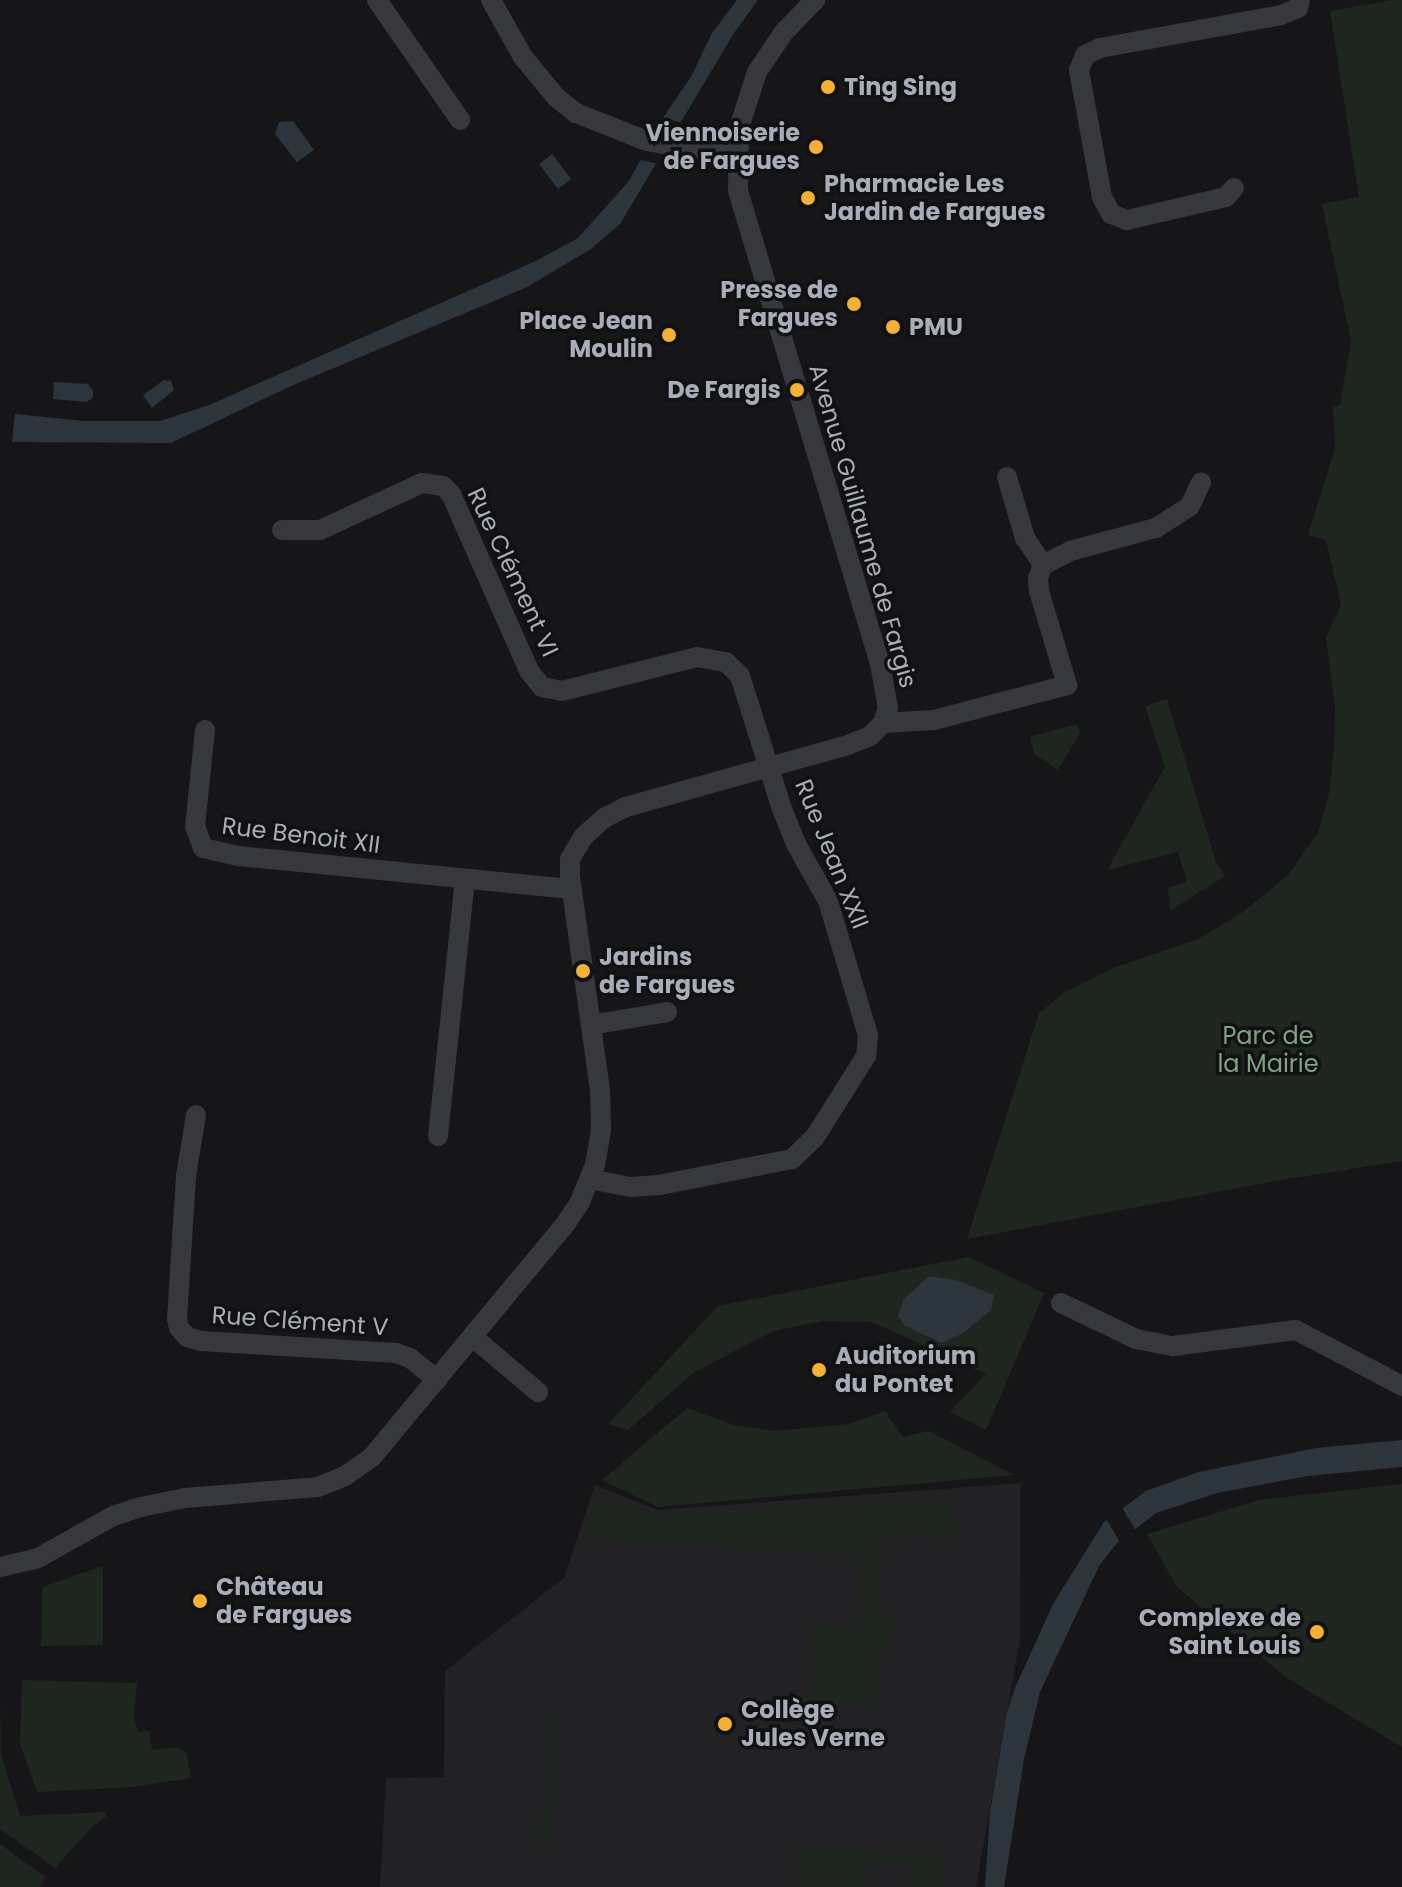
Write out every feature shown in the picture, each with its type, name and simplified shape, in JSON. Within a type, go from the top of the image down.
[{"type":"street","points":[[377,0],[460,120]]},
{"type":"street","points":[[491,0],[523,57],[556,97],[576,113],[601,126],[647,141],[737,157]]},
{"type":"street","name":"Avenue Guillaume de Fargis","points":[[0,1567],[38,1558],[113,1516],[141,1507],[185,1498],[287,1492],[318,1487],[345,1476],[390,1440],[566,1223],[590,1179],[599,1149],[602,1113],[571,889],[570,859],[575,849],[604,818],[626,807],[848,745],[870,736],[883,723],[888,708],[880,664],[747,229],[738,190],[737,157],[744,106],[757,72],[784,32],[815,0]]},
{"type":"street","points":[[1234,188],[1226,197],[1127,220],[1111,214],[1102,197],[1079,70],[1085,55],[1100,48],[1281,15],[1298,8],[1300,0]]},
{"type":"street","points":[[1007,477],[1025,538],[1043,565]]},
{"type":"street","points":[[883,723],[934,720],[1067,685],[1039,591],[1038,578],[1043,565],[1070,551],[1156,528],[1190,506],[1201,482]]},
{"type":"street","name":"Rue Clément VI","points":[[282,530],[320,530],[422,483],[443,486],[451,494],[529,671],[542,687],[551,691],[577,688],[697,657],[726,662],[740,676],[770,767]]},
{"type":"street","name":"Rue Benoit XII","points":[[205,730],[195,826],[203,848],[239,856],[571,889]]},
{"type":"street","name":"Rue Jean XXII","points":[[590,1179],[630,1187],[659,1185],[792,1159],[815,1137],[866,1056],[868,1035],[828,901],[796,844],[770,767]]},
{"type":"street","points":[[438,1136],[465,879]]},
{"type":"street","points":[[591,1025],[667,1012]]},
{"type":"street","name":"Rue Clément V","points":[[196,1115],[186,1176],[177,1319],[179,1328],[187,1337],[201,1341],[376,1349],[410,1358],[437,1380]]},
{"type":"street","points":[[1061,1303],[1155,1344],[1173,1346],[1296,1330],[1402,1386]]},
{"type":"street","points":[[474,1338],[538,1392]]},
{"type":"shaded area","points":[[737,0],[758,0],[734,33],[620,224],[591,249],[527,287],[291,386],[171,443],[12,442],[15,414],[84,421],[160,421],[209,405],[536,261],[578,238],[629,181],[663,118],[692,75],[712,33]]},
{"type":"shaded area","points":[[293,121],[314,150],[297,162],[275,134],[279,122]]},
{"type":"shaded area","points":[[552,154],[571,179],[558,189],[539,164]]},
{"type":"shaded area","points":[[164,380],[171,381],[174,390],[152,408],[143,395]]},
{"type":"shaded area","points":[[54,382],[88,384],[93,390],[93,397],[87,402],[53,399]]},
{"type":"shaded area","points":[[929,1276],[956,1280],[994,1295],[991,1310],[963,1333],[942,1343],[905,1326],[898,1316],[904,1299]]},
{"type":"shaded area","points":[[1402,1440],[1402,1467],[1308,1476],[1217,1493],[1156,1513],[1116,1544],[1099,1566],[1040,1692],[1024,1759],[1004,1887],[985,1887],[990,1812],[1007,1712],[1053,1604],[1104,1522],[1146,1491],[1199,1472],[1316,1448]]},
{"type":"shaded area","name":"Collège Jules Verne","points":[[1021,1483],[1020,1639],[976,1887],[380,1887],[386,1778],[444,1777],[445,1671],[564,1578],[595,1485],[658,1510]]},
{"type":"green space","name":"Parc de la Mairie","points":[[1402,0],[1402,1161],[1281,1180],[967,1239],[1039,1013],[1065,992],[1111,969],[1198,939],[1243,912],[1288,875],[1318,833],[1329,793],[1334,747],[1335,707],[1326,637],[1341,605],[1326,540],[1308,535],[1335,448],[1333,407],[1340,405],[1351,341],[1322,204],[1359,197],[1330,11]]},
{"type":"green space","points":[[1167,699],[1216,862],[1225,876],[1170,911],[1168,888],[1187,882],[1178,852],[1107,870],[1165,767],[1145,706]]},
{"type":"green space","points":[[1077,724],[1080,733],[1058,770],[1034,754],[1030,737]]},
{"type":"green space","points":[[969,1257],[1044,1293],[986,1430],[950,1412],[986,1374],[872,1322],[823,1321],[773,1331],[693,1373],[628,1430],[608,1424],[718,1306]]},
{"type":"green space","points":[[687,1408],[734,1425],[773,1431],[849,1424],[885,1411],[903,1437],[929,1431],[1014,1475],[658,1507],[602,1480]]},
{"type":"green space","name":"Complexe de Saint Louis","points":[[1402,1484],[1402,1747],[1287,1678],[1177,1587],[1147,1534],[1259,1500]]},
{"type":"green space","points":[[591,1500],[658,1513],[949,1501],[959,1538],[897,1533],[898,1538],[881,1537],[878,1614],[892,1616],[891,1656],[878,1655],[874,1707],[810,1702],[812,1626],[859,1628],[860,1555],[585,1539]]},
{"type":"green space","points":[[103,1566],[103,1645],[41,1646],[42,1587]]},
{"type":"green space","points":[[22,1680],[137,1683],[134,1718],[138,1732],[149,1731],[152,1750],[177,1747],[187,1754],[191,1778],[133,1787],[37,1792],[20,1744]]},
{"type":"green space","points":[[0,1699],[1,1754],[20,1816],[105,1812],[107,1816],[93,1826],[55,1868],[0,1829]]},
{"type":"green space","points":[[549,1720],[560,1720],[552,1843],[530,1841],[543,1828]]},
{"type":"green space","points":[[0,1844],[45,1877],[40,1887],[0,1887]]},
{"type":"green space","points":[[798,1848],[937,1854],[943,1863],[939,1887],[910,1887],[910,1866],[867,1863],[865,1887],[796,1886]]},
{"type":"pier","points":[[660,117],[683,123],[659,164],[636,159]]},
{"type":"pier","points":[[1120,1504],[1136,1531],[1121,1544],[1105,1517]]},
{"type":"place","name":"Ting Sing","points":[[828,87]]},
{"type":"place","name":"Viennoiserie de Fargues","points":[[816,147]]},
{"type":"place","name":"Pharmacie Les Jardin de Fargues","points":[[808,198]]},
{"type":"place","name":"Presse de Fargues","points":[[854,304]]},
{"type":"place","name":"PMU","points":[[893,327]]},
{"type":"place","name":"Place Jean Moulin","points":[[669,335]]},
{"type":"place","name":"De Fargis","points":[[797,390]]},
{"type":"place","name":"Jardins de Fargues","points":[[583,971]]},
{"type":"place","name":"Auditorium du Pontet","points":[[819,1370]]},
{"type":"place","name":"Château de Fargues","points":[[200,1601]]},
{"type":"place","name":"Complexe de Saint Louis","points":[[1317,1632]]},
{"type":"place","name":"Collège Jules Verne","points":[[725,1724]]}]
